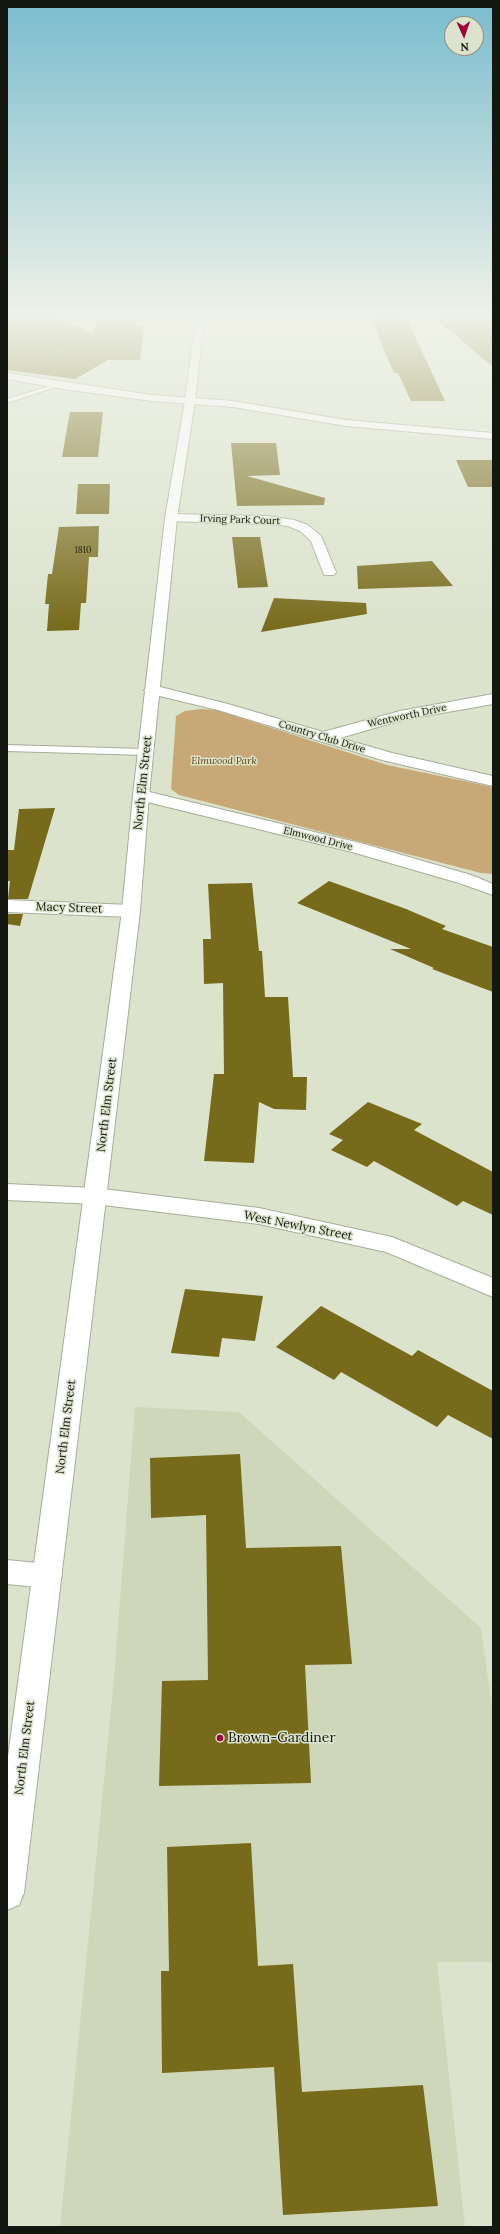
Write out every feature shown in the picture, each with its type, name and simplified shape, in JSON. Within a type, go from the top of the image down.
[{"type":"street","name":"North Elm Street","points":[[8,1883],[131,911],[141,795],[171,518],[187,421]]},
{"type":"street","points":[[281,421],[326,429],[420,439],[493,444]]},
{"type":"street","points":[[337,421],[493,436]]},
{"type":"street","name":"Irving Park Court","points":[[171,518],[267,520],[290,523],[304,528],[317,539],[329,572]]},
{"type":"street","name":"Country Club Drive","points":[[152,690],[223,707],[321,738],[388,757],[493,781]]},
{"type":"street","name":"Wentworth Drive","points":[[321,738],[400,716],[493,699]]},
{"type":"street","name":"Elmwood Drive","points":[[141,795],[358,848],[465,879],[493,890]]},
{"type":"street","name":"Macy Street","points":[[7,906],[131,911]]},
{"type":"street","name":"West Newlyn Street","points":[[7,1192],[95,1196],[259,1216],[392,1245],[493,1288]]},
{"type":"street","points":[[7,1572],[47,1576]]},
{"type":"lane","points":[[7,748],[146,752]]},
{"type":"shaded area","points":[[135,1407],[239,1412],[481,1628],[493,1715],[493,1962],[437,1962],[465,2227],[60,2227],[114,1678]]},
{"type":"green space","name":"Elmwood Park","points":[[201,709],[216,710],[387,765],[493,787],[493,874],[481,873],[179,795],[171,789],[176,716],[185,711]]},
{"type":"building","points":[[68,421],[102,421],[98,457],[62,457]]},
{"type":"building","points":[[231,443],[276,443],[280,475],[247,476],[325,498],[324,505],[237,506]]},
{"type":"building","points":[[456,460],[493,460],[493,487],[468,487]]},
{"type":"building","points":[[78,484],[110,484],[109,514],[76,514]]},
{"type":"building","points":[[99,526],[98,557],[89,557],[86,603],[81,603],[79,630],[47,631],[49,604],[45,604],[48,574],[52,574],[59,527]]},
{"type":"building","points":[[232,537],[260,537],[268,587],[238,588]]},
{"type":"building","points":[[432,561],[453,586],[358,589],[357,566]]},
{"type":"building","points":[[274,598],[366,603],[367,614],[261,632]]},
{"type":"building","points":[[55,808],[28,899],[8,899],[10,881],[7,881],[7,850],[14,850],[19,809]]},
{"type":"building","points":[[329,881],[406,909],[446,926],[442,929],[493,947],[493,992],[432,969],[434,968],[390,949],[411,949],[297,903]]},
{"type":"building","points":[[252,883],[259,951],[262,951],[265,997],[288,997],[293,1077],[307,1077],[306,1110],[274,1109],[259,1102],[254,1163],[204,1161],[214,1074],[224,1074],[223,983],[204,984],[203,939],[211,939],[208,884]]},
{"type":"building","points":[[7,914],[23,914],[20,926],[7,924]]},
{"type":"building","points":[[368,1102],[422,1124],[414,1130],[493,1172],[493,1215],[463,1201],[457,1206],[374,1161],[367,1167],[331,1150],[343,1140],[329,1134]]},
{"type":"building","points":[[185,1289],[263,1296],[255,1341],[222,1338],[219,1357],[171,1353]]},
{"type":"building","points":[[321,1306],[412,1356],[418,1350],[493,1391],[493,1439],[448,1415],[437,1427],[341,1372],[334,1380],[276,1347]]},
{"type":"building","points":[[240,1454],[246,1548],[341,1546],[352,1664],[305,1665],[311,1783],[159,1786],[162,1681],[208,1680],[206,1515],[151,1518],[150,1458]]},
{"type":"building","points":[[251,1843],[258,1966],[293,1964],[302,2092],[423,2085],[438,2206],[283,2215],[274,2067],[162,2073],[161,1971],[169,1971],[167,1847]]},
{"type":"place","name":"Brown-Gardiner","points":[[220,1738]]}]
